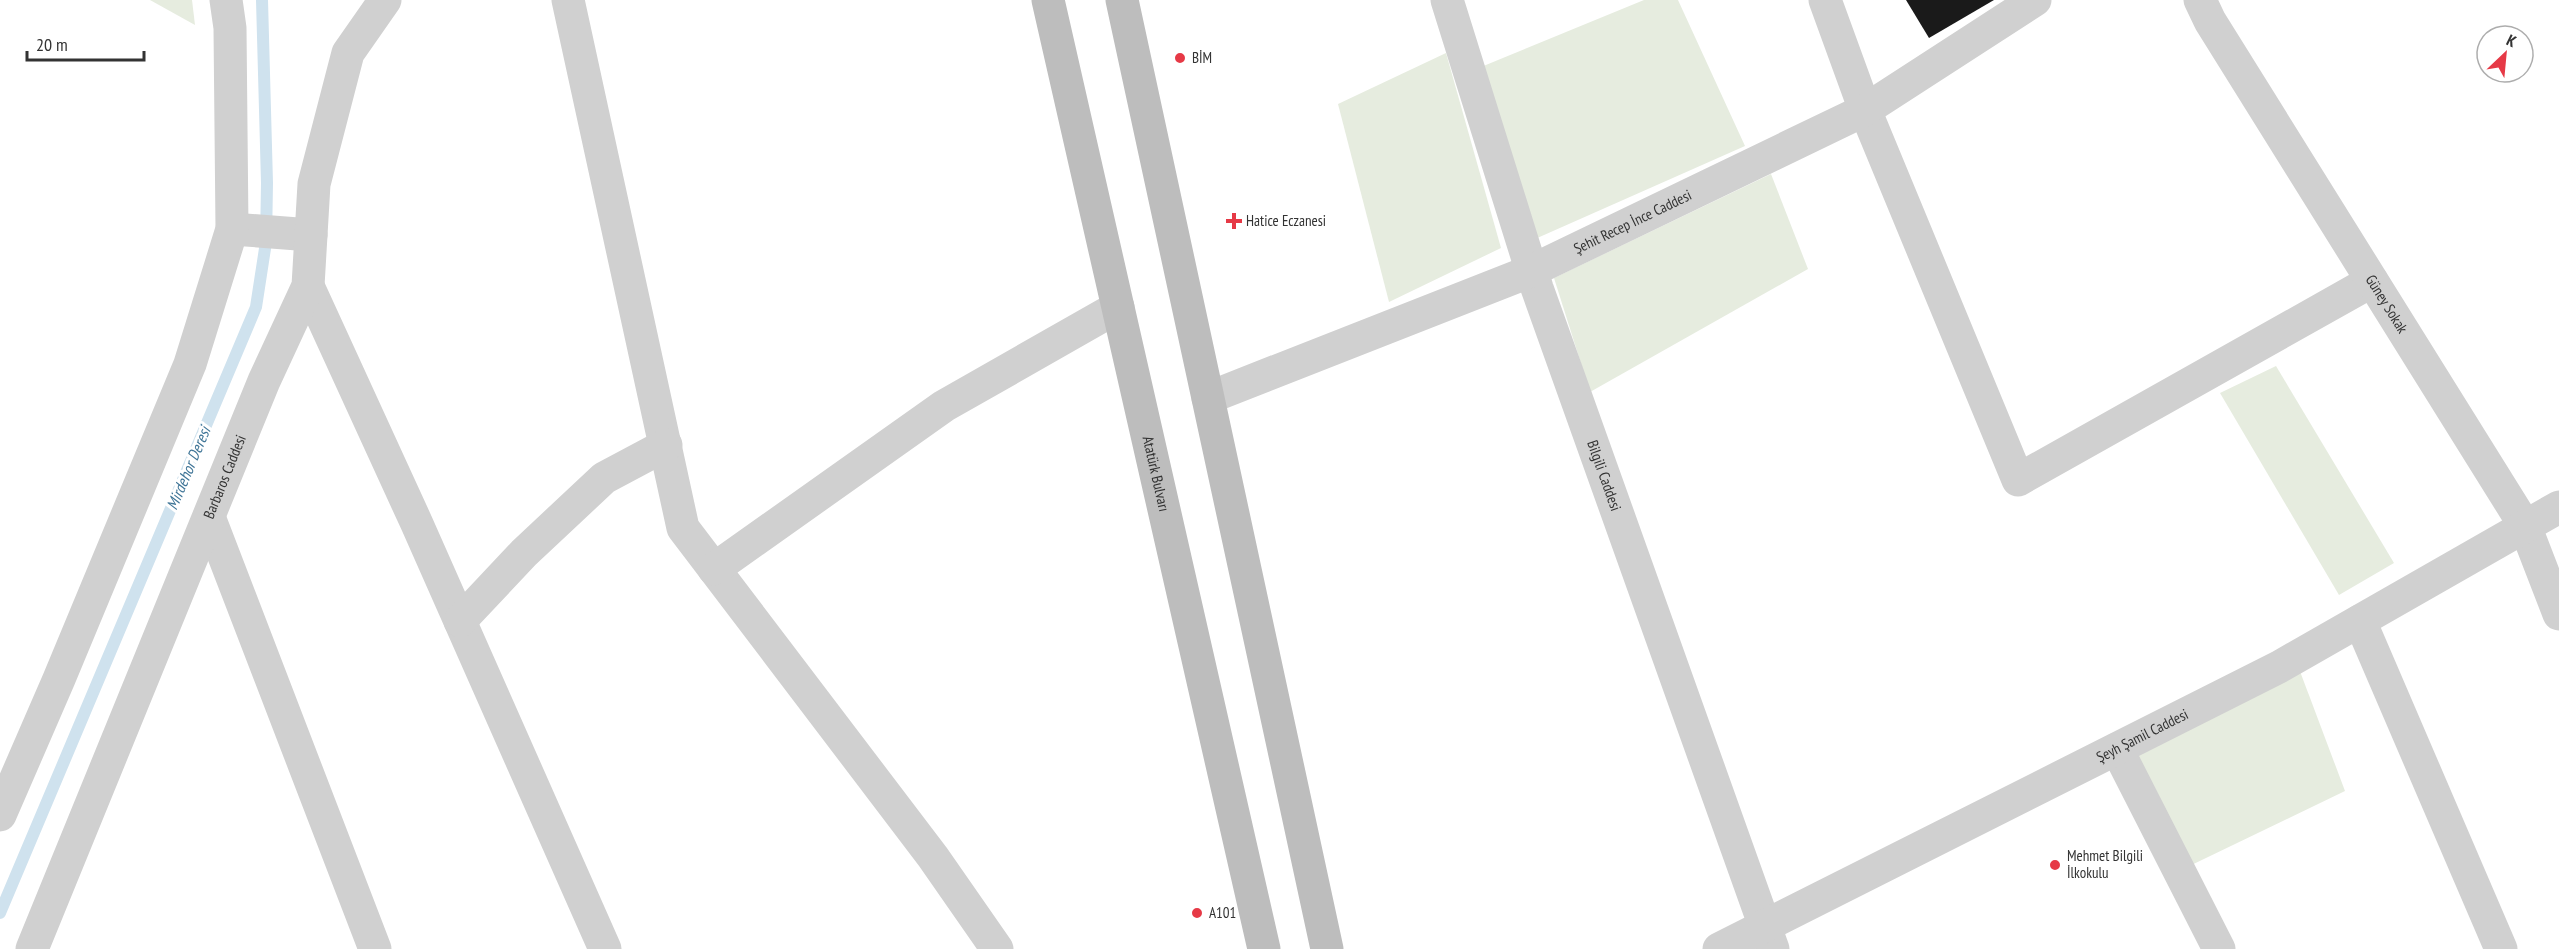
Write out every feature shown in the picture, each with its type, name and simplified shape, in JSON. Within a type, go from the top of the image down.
[{"type":"main road","name":"Atatürk Bulvarı","points":[[1048,0],[1264,949]]},
{"type":"main road","points":[[1122,0],[1327,949]]},
{"type":"street","points":[[0,815],[190,364],[268,231],[226,0]]},
{"type":"street","points":[[568,0],[683,528],[933,858],[997,949]]},
{"type":"street","name":"Bilgili Caddesi","points":[[1447,0],[1531,271],[1768,938]]},
{"type":"street","points":[[1825,0],[1865,110],[2018,480],[2372,281]]},
{"type":"street","name":"Şehit Recep İnce Caddesi","points":[[1208,398],[1531,271],[1865,110],[2035,0]]},
{"type":"street","name":"Güney Sokak","points":[[2200,0],[2210,21],[2525,526],[2559,614]]},
{"type":"street","name":"Barbaros Caddesi","points":[[32,949],[264,381],[308,286],[268,231],[314,184],[348,53],[377,2]]},
{"type":"street","points":[[308,286],[605,949]]},
{"type":"street","points":[[714,569],[944,406],[1118,307]]},
{"type":"street","points":[[460,621],[524,553],[604,478],[666,445]]},
{"type":"street","name":"Şeyh Şamil Caddesi","points":[[1719,949],[1768,938],[2117,749],[2279,667],[2559,507]]},
{"type":"street","points":[[209,518],[375,949]]},
{"type":"street","points":[[2360,621],[2501,949]]},
{"type":"street","points":[[2117,749],[2219,949]]},
{"type":"shaded area","points":[[150,0],[192,0],[195,25]]},
{"type":"shaded area","points":[[1644,0],[1678,0],[1745,146],[1535,239],[1481,67]]},
{"type":"shaded area","points":[[1446,53],[1501,248],[1389,302],[1338,104]]},
{"type":"shaded area","points":[[1771,174],[1808,269],[1590,392],[1554,278]]},
{"type":"shaded area","points":[[2276,366],[2394,563],[2339,595],[2220,393]]},
{"type":"shaded area","points":[[2295,658],[2345,791],[2179,871],[2117,749]]},
{"type":"building","points":[[1906,0],[1994,0],[1929,38]]},
{"type":"waterway","name":"Mirdehor Deresi","points":[[0,913],[256,307],[266,242],[267,183],[262,0]]},
{"type":"place","name":"BİM","points":[[1180,58]]},
{"type":"place","name":"Hatice Eczanesi","points":[[1234,221]]},
{"type":"place","name":"Mehmet Bilgili İlkokulu","points":[[2055,865]]},
{"type":"place","name":"A101","points":[[1197,913]]}]
